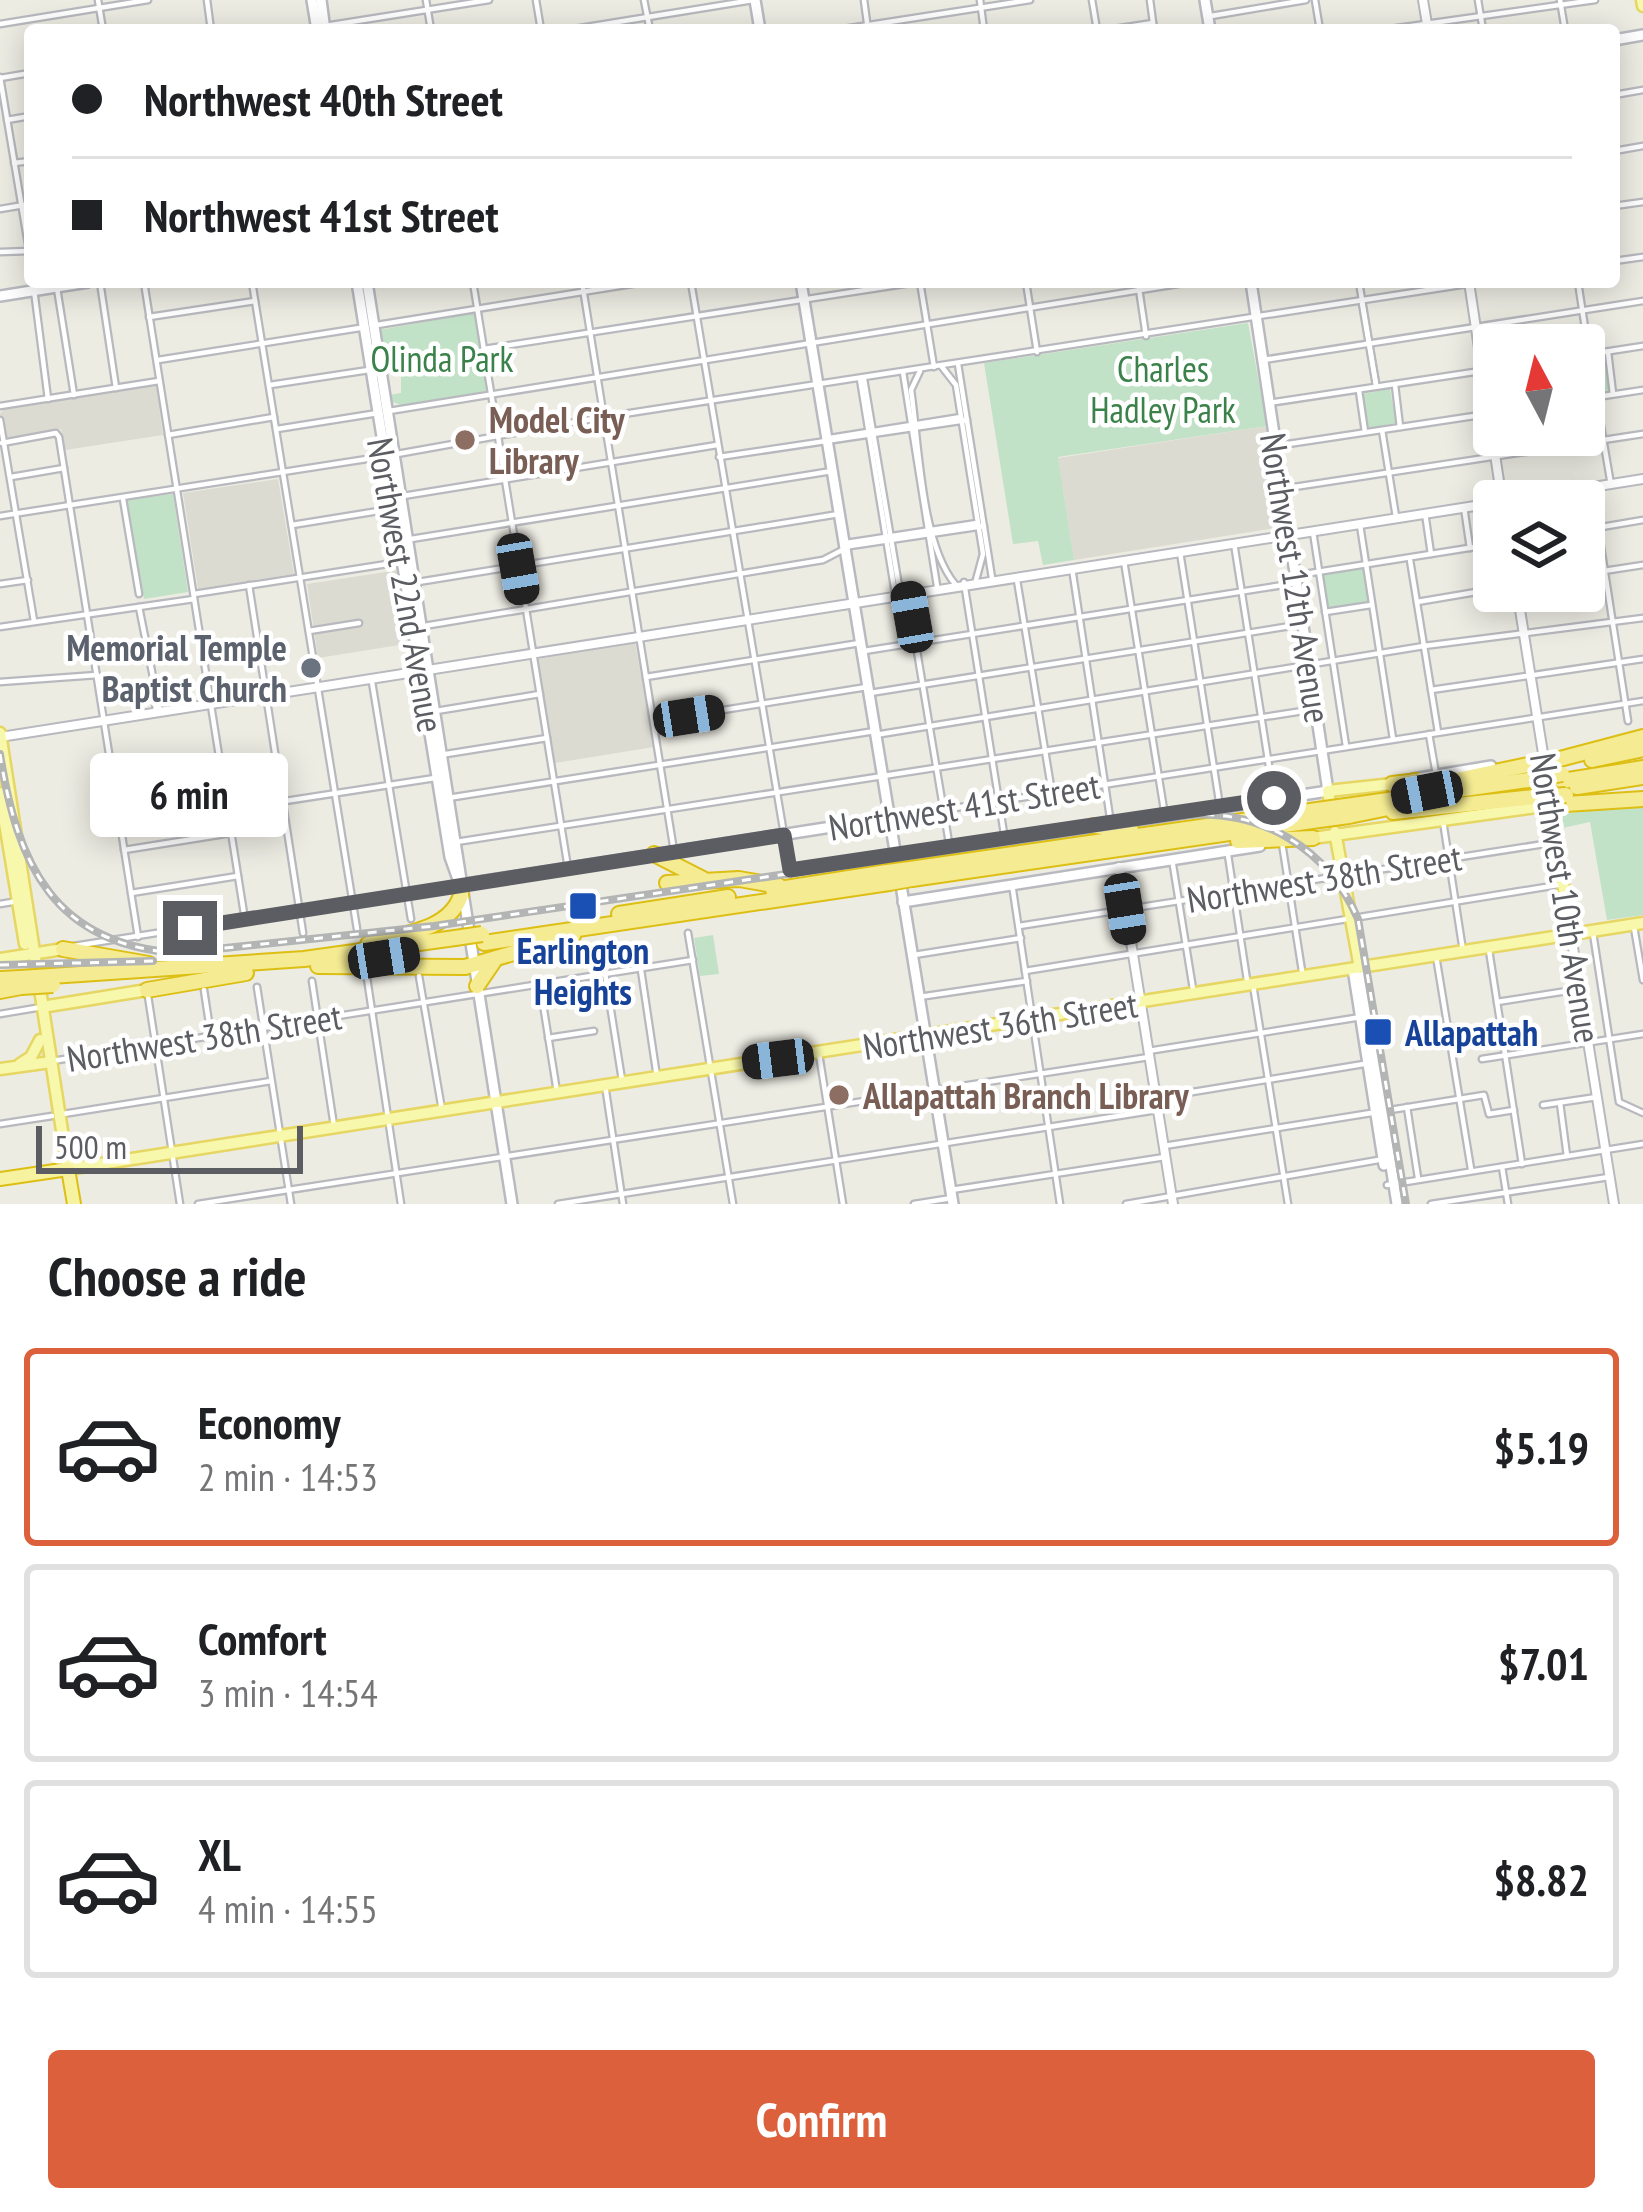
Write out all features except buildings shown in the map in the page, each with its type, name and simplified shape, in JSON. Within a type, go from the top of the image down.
[{"type":"highway","points":[[1357,810],[1504,800],[1545,777],[1643,742]]},
{"type":"highway","points":[[1357,810],[1396,790],[1643,769]]},
{"type":"highway","points":[[911,874],[1197,839],[1545,777],[1605,784],[1643,769]]},
{"type":"highway","points":[[1357,810],[1545,777],[1588,794],[1643,792]]},
{"type":"highway","points":[[1551,805],[1626,800],[1643,792]]},
{"type":"highway","points":[[483,938],[650,919],[1178,830],[1318,816]]},
{"type":"highway","points":[[1094,826],[1178,830]]},
{"type":"highway","points":[[1197,839],[1313,838]]},
{"type":"highway","points":[[654,854],[714,880]]},
{"type":"highway","points":[[147,990],[796,887],[888,878]]},
{"type":"highway","points":[[667,883],[714,880],[796,887]]},
{"type":"highway","points":[[441,922],[454,912],[461,890]]},
{"type":"highway","points":[[311,962],[465,916]]},
{"type":"highway","points":[[52,981],[178,968],[311,962],[474,965],[650,919]]},
{"type":"highway","points":[[63,949],[178,968]]},
{"type":"highway","points":[[477,990],[494,962]]},
{"type":"highway","points":[[0,979],[20,983],[246,973]]},
{"type":"highway","points":[[0,990],[20,983]]},
{"type":"highway","points":[[64,1170],[70,1204]]},
{"type":"highway","name":"Northwest 36th Street","points":[[0,1179],[64,1170]]},
{"type":"main road","points":[[1205,0],[1209,24]]},
{"type":"main road","name":"Northwest 22nd Avenue","points":[[358,288],[369,326]]},
{"type":"main road","name":"Northwest 22nd Avenue","points":[[367,288],[375,369],[512,1204]]},
{"type":"main road","points":[[802,288],[952,1198]]},
{"type":"main road","name":"Northwest 12th Avenue","points":[[1253,288],[1394,1204]]},
{"type":"main road","name":"Northwest 22nd Avenue","points":[[425,669],[436,711],[439,755]]},
{"type":"main road","points":[[0,736],[9,847]]},
{"type":"main road","points":[[896,856],[1274,798],[1396,790],[1436,774],[1545,777]]},
{"type":"main road","points":[[0,793],[64,1170]]},
{"type":"main road","points":[[903,902],[1551,805]]},
{"type":"main road","name":"Northwest 10th Avenue","points":[[1551,805],[1571,934]]},
{"type":"main road","name":"Northwest 41st Street","points":[[461,890],[674,850],[889,818]]},
{"type":"main road","points":[[21,896],[28,914],[30,954]]},
{"type":"main road","name":"Northwest 36th Street","points":[[64,1170],[1638,924]]},
{"type":"main road","name":"Northwest 41st Street","points":[[0,958],[63,949]]},
{"type":"main road","points":[[39,1008],[147,990]]},
{"type":"main road","points":[[39,1008],[40,1040],[55,1115]]},
{"type":"main road","points":[[4,1068],[27,1061],[40,1040]]},
{"type":"main road","name":"Northwest 38th Street","points":[[4,1068],[47,1062]]},
{"type":"street","points":[[0,24],[99,4],[148,0]]},
{"type":"street","points":[[426,0],[430,24]]},
{"type":"street","points":[[349,24],[489,0]]},
{"type":"street","points":[[644,0],[648,24]]},
{"type":"street","points":[[608,24],[754,0]]},
{"type":"street","points":[[886,24],[980,3],[1030,0]]},
{"type":"street","points":[[1208,16],[1310,0]]},
{"type":"street","points":[[1478,0],[1482,24]]},
{"type":"street","points":[[1446,24],[1595,0]]},
{"type":"street","points":[[0,77],[24,198]]},
{"type":"street","points":[[7,119],[24,117]]},
{"type":"street","points":[[0,139],[10,138]]},
{"type":"street","points":[[14,164],[24,162]]},
{"type":"street","points":[[34,288],[48,399]]},
{"type":"street","points":[[57,288],[74,395]]},
{"type":"street","points":[[101,288],[116,388]]},
{"type":"street","points":[[145,288],[245,920]]},
{"type":"street","points":[[253,288],[357,929]]},
{"type":"street","points":[[474,288],[568,868]]},
{"type":"street","points":[[583,288],[674,850]]},
{"type":"street","points":[[156,360],[607,288]]},
{"type":"street","points":[[692,288],[790,870],[896,856]]},
{"type":"street","points":[[484,349],[876,288]]},
{"type":"street","points":[[920,288],[937,367],[958,386]]},
{"type":"street","points":[[1027,288],[1037,352]]},
{"type":"street","points":[[277,429],[1129,288]]},
{"type":"street","points":[[1139,288],[1146,336]]},
{"type":"street","points":[[1360,288],[1376,385]]},
{"type":"street","points":[[0,516],[1441,288]]},
{"type":"street","points":[[1470,288],[1475,324]]},
{"type":"street","points":[[1579,288],[1584,324]]},
{"type":"street","points":[[149,317],[256,301]]},
{"type":"street","points":[[1500,324],[1643,301]]},
{"type":"street","points":[[1263,360],[1473,328]]},
{"type":"street","points":[[1605,352],[1643,346]]},
{"type":"street","points":[[1608,351],[1613,394]]},
{"type":"street","points":[[958,363],[992,578]]},
{"type":"street","points":[[270,386],[375,369]]},
{"type":"street","points":[[909,390],[921,369]]},
{"type":"street","points":[[1269,403],[1473,371]]},
{"type":"street","points":[[903,372],[937,586]]},
{"type":"street","points":[[862,378],[892,565],[916,644],[950,849]]},
{"type":"street","points":[[0,406],[159,381]]},
{"type":"street","points":[[1394,384],[1400,427]]},
{"type":"street","points":[[1359,389],[1365,432]]},
{"type":"street","points":[[1605,395],[1643,389]]},
{"type":"street","points":[[1275,446],[1473,416]]},
{"type":"street","points":[[168,434],[274,417]]},
{"type":"street","points":[[719,457],[964,418]]},
{"type":"street","points":[[0,420],[34,621]]},
{"type":"street","points":[[1382,430],[1396,517]]},
{"type":"street","points":[[2,443],[56,433],[138,937]]},
{"type":"street","points":[[1605,440],[1643,434]]},
{"type":"street","points":[[292,525],[503,480],[717,445]]},
{"type":"street","points":[[1605,451],[1611,485]]},
{"type":"street","points":[[1282,489],[1502,456]]},
{"type":"street","points":[[1496,457],[1498,480]]},
{"type":"street","points":[[8,478],[64,468]]},
{"type":"street","points":[[404,540],[832,471]]},
{"type":"street","points":[[1605,486],[1643,479]]},
{"type":"street","points":[[123,496],[139,594]]},
{"type":"street","points":[[0,736],[852,599],[1473,506]]},
{"type":"street","points":[[1464,507],[1470,548]]},
{"type":"street","points":[[1425,513],[1430,554]]},
{"type":"street","points":[[410,583],[839,514]]},
{"type":"street","points":[[1605,526],[1643,520]]},
{"type":"street","points":[[1359,523],[1393,739]]},
{"type":"street","points":[[418,627],[823,560],[844,546],[981,524]]},
{"type":"street","points":[[1312,530],[1346,746]]},
{"type":"street","points":[[1233,541],[1274,798]]},
{"type":"street","points":[[646,677],[753,659],[916,644],[1080,619],[1473,548]]},
{"type":"street","points":[[1180,549],[1220,807]]},
{"type":"street","points":[[1410,557],[1438,732]]},
{"type":"street","points":[[1124,558],[1165,816]]},
{"type":"street","points":[[976,580],[986,559]]},
{"type":"street","points":[[0,627],[407,561]]},
{"type":"street","points":[[936,564],[959,583],[972,635],[1005,840]]},
{"type":"street","points":[[1605,571],[1643,565]]},
{"type":"street","points":[[1072,566],[1111,824]]},
{"type":"street","points":[[1016,574],[1052,793]]},
{"type":"street","points":[[1605,578],[1628,721]]},
{"type":"street","points":[[0,584],[28,580]]},
{"type":"street","points":[[249,585],[303,933]]},
{"type":"street","points":[[1417,602],[1473,593]]},
{"type":"street","points":[[1325,611],[1372,605]]},
{"type":"street","points":[[141,607],[158,712]]},
{"type":"street","name":"Northwest 10th Avenue","points":[[1520,612],[1551,805]]},
{"type":"street","points":[[446,798],[769,746],[929,727],[1424,646],[1643,618]]},
{"type":"street","points":[[309,631],[359,623]]},
{"type":"street","points":[[653,721],[922,685],[1303,624]]},
{"type":"street","points":[[1431,690],[1643,659]]},
{"type":"street","points":[[0,682],[97,675]]},
{"type":"street","points":[[371,678],[411,919]]},
{"type":"street","points":[[436,711],[540,694]]},
{"type":"street","name":"Northwest 41st Street","points":[[889,818],[1643,701]]},
{"type":"street","points":[[453,842],[1316,709]]},
{"type":"street","points":[[1429,734],[1436,774]]},
{"type":"street","points":[[439,755],[547,738]]},
{"type":"street","points":[[227,810],[442,777]]},
{"type":"street","points":[[116,802],[223,784]]},
{"type":"street","points":[[1443,818],[1463,951]]},
{"type":"street","points":[[123,850],[231,833]]},
{"type":"street","name":"Northwest 38th Street","points":[[1019,926],[1557,842]]},
{"type":"street","points":[[1282,843],[1303,977]]},
{"type":"street","points":[[1227,850],[1288,1204]]},
{"type":"street","points":[[1172,859],[1194,994]]},
{"type":"street","points":[[1119,868],[1172,1199]]},
{"type":"street","points":[[130,893],[238,876]]},
{"type":"street","points":[[1012,884],[1060,1204]]},
{"type":"street","points":[[1025,971],[1564,884]]},
{"type":"street","name":"Northwest 41st Street","points":[[63,949],[406,894],[461,890]]},
{"type":"street","points":[[0,904],[21,896]]},
{"type":"street","points":[[1638,924],[1643,980]]},
{"type":"street","points":[[1593,932],[1619,1102],[1643,1114]]},
{"type":"street","points":[[688,934],[733,1204]]},
{"type":"street","name":"Northwest 10th Avenue","points":[[1571,934],[1614,1204]]},
{"type":"street","points":[[913,955],[1021,938]]},
{"type":"street","points":[[1489,947],[1522,1164]]},
{"type":"street","points":[[1436,956],[1471,1172]]},
{"type":"street","name":"Northwest 38th Street","points":[[47,1062],[477,990],[540,985],[693,960]]},
{"type":"street","points":[[640,968],[657,1077]]},
{"type":"street","points":[[605,973],[622,1082]]},
{"type":"street","points":[[419,976],[442,1110]]},
{"type":"street","points":[[367,978],[401,1204]]},
{"type":"street","points":[[311,981],[334,1126]]},
{"type":"street","points":[[919,997],[1027,981]]},
{"type":"street","points":[[540,985],[557,1092]]},
{"type":"street","points":[[257,987],[291,1204]]},
{"type":"street","points":[[1496,1002],[1580,989]]},
{"type":"street","points":[[147,990],[180,1204]]},
{"type":"street","points":[[204,990],[211,1036]]},
{"type":"street","points":[[0,1014],[39,1008]]},
{"type":"street","points":[[198,1204],[1041,1075],[1363,1016]]},
{"type":"street","points":[[548,1038],[594,1031]]},
{"type":"street","points":[[1482,1059],[1643,1034]]},
{"type":"street","points":[[818,1054],[843,1204]]},
{"type":"street","points":[[1156,1097],[1371,1063]]},
{"type":"street","points":[[0,1124],[271,1081]]},
{"type":"street","points":[[604,1084],[623,1204]]},
{"type":"street","points":[[914,1204],[1276,1128],[1460,1098],[1484,1095],[1489,1114],[1514,1110]]},
{"type":"street","points":[[1544,1105],[1597,1097]]},
{"type":"street","points":[[1560,1103],[1567,1156]]},
{"type":"street","points":[[1407,1107],[1418,1180]]},
{"type":"street","points":[[558,1204],[1157,1110]]},
{"type":"street","points":[[1390,1184],[1643,1144]]},
{"type":"street","points":[[1126,1204],[1386,1159]]},
{"type":"street","points":[[1502,1167],[1508,1204]]},
{"type":"street","points":[[1431,1204],[1610,1177]]},
{"type":"shaded area","points":[[156,385],[163,435],[65,450],[61,429],[4,438],[0,413],[5,409]]},
{"type":"shaded area","points":[[1267,426],[1281,527],[1074,560],[1058,458]]},
{"type":"shaded area","points":[[278,479],[294,574],[198,589],[183,493]]},
{"type":"shaded area","points":[[399,570],[412,643],[318,658],[307,584]]},
{"type":"shaded area","points":[[635,642],[654,747],[555,763],[538,659]]},
{"type":"green space","name":"Olinda Park","points":[[474,313],[488,391],[401,405],[390,401],[389,395],[401,393],[401,363],[383,359],[379,330]]},
{"type":"green space","name":"Charles Hadley Park","points":[[1248,323],[1267,426],[1058,457],[1074,560],[1043,565],[1038,541],[1013,544],[984,363]]},
{"type":"green space","points":[[1390,389],[1396,423],[1368,428],[1362,394]]},
{"type":"green space","points":[[173,494],[188,592],[144,599],[127,500]]},
{"type":"green space","points":[[1363,568],[1368,602],[1328,608],[1323,574]]},
{"type":"green space","points":[[1643,803],[1643,915],[1607,920],[1590,822],[1558,829],[1557,815]]},
{"type":"green space","points":[[713,935],[719,974],[700,976],[694,938]]},
{"type":"railway","points":[[0,754],[18,830],[49,892],[72,916],[100,934],[135,947],[178,953],[434,926],[1186,815],[1241,819],[1266,827],[1289,838],[1329,872],[1358,919],[1406,1204]]},
{"type":"railway","points":[[0,965],[153,961]]},
{"type":"place","name":"Model City Library","points":[[465,440]]},
{"type":"place","name":"Memorial Temple Baptist Church","points":[[311,668]]},
{"type":"place","name":"Earlington Heights","points":[[583,906]]},
{"type":"place","name":"Allapattah","points":[[1378,1032]]},
{"type":"place","name":"Allapattah Branch Library","points":[[839,1095]]},
{"type":"route","points":[[190,928],[784,835],[790,870],[1274,798]]}]
